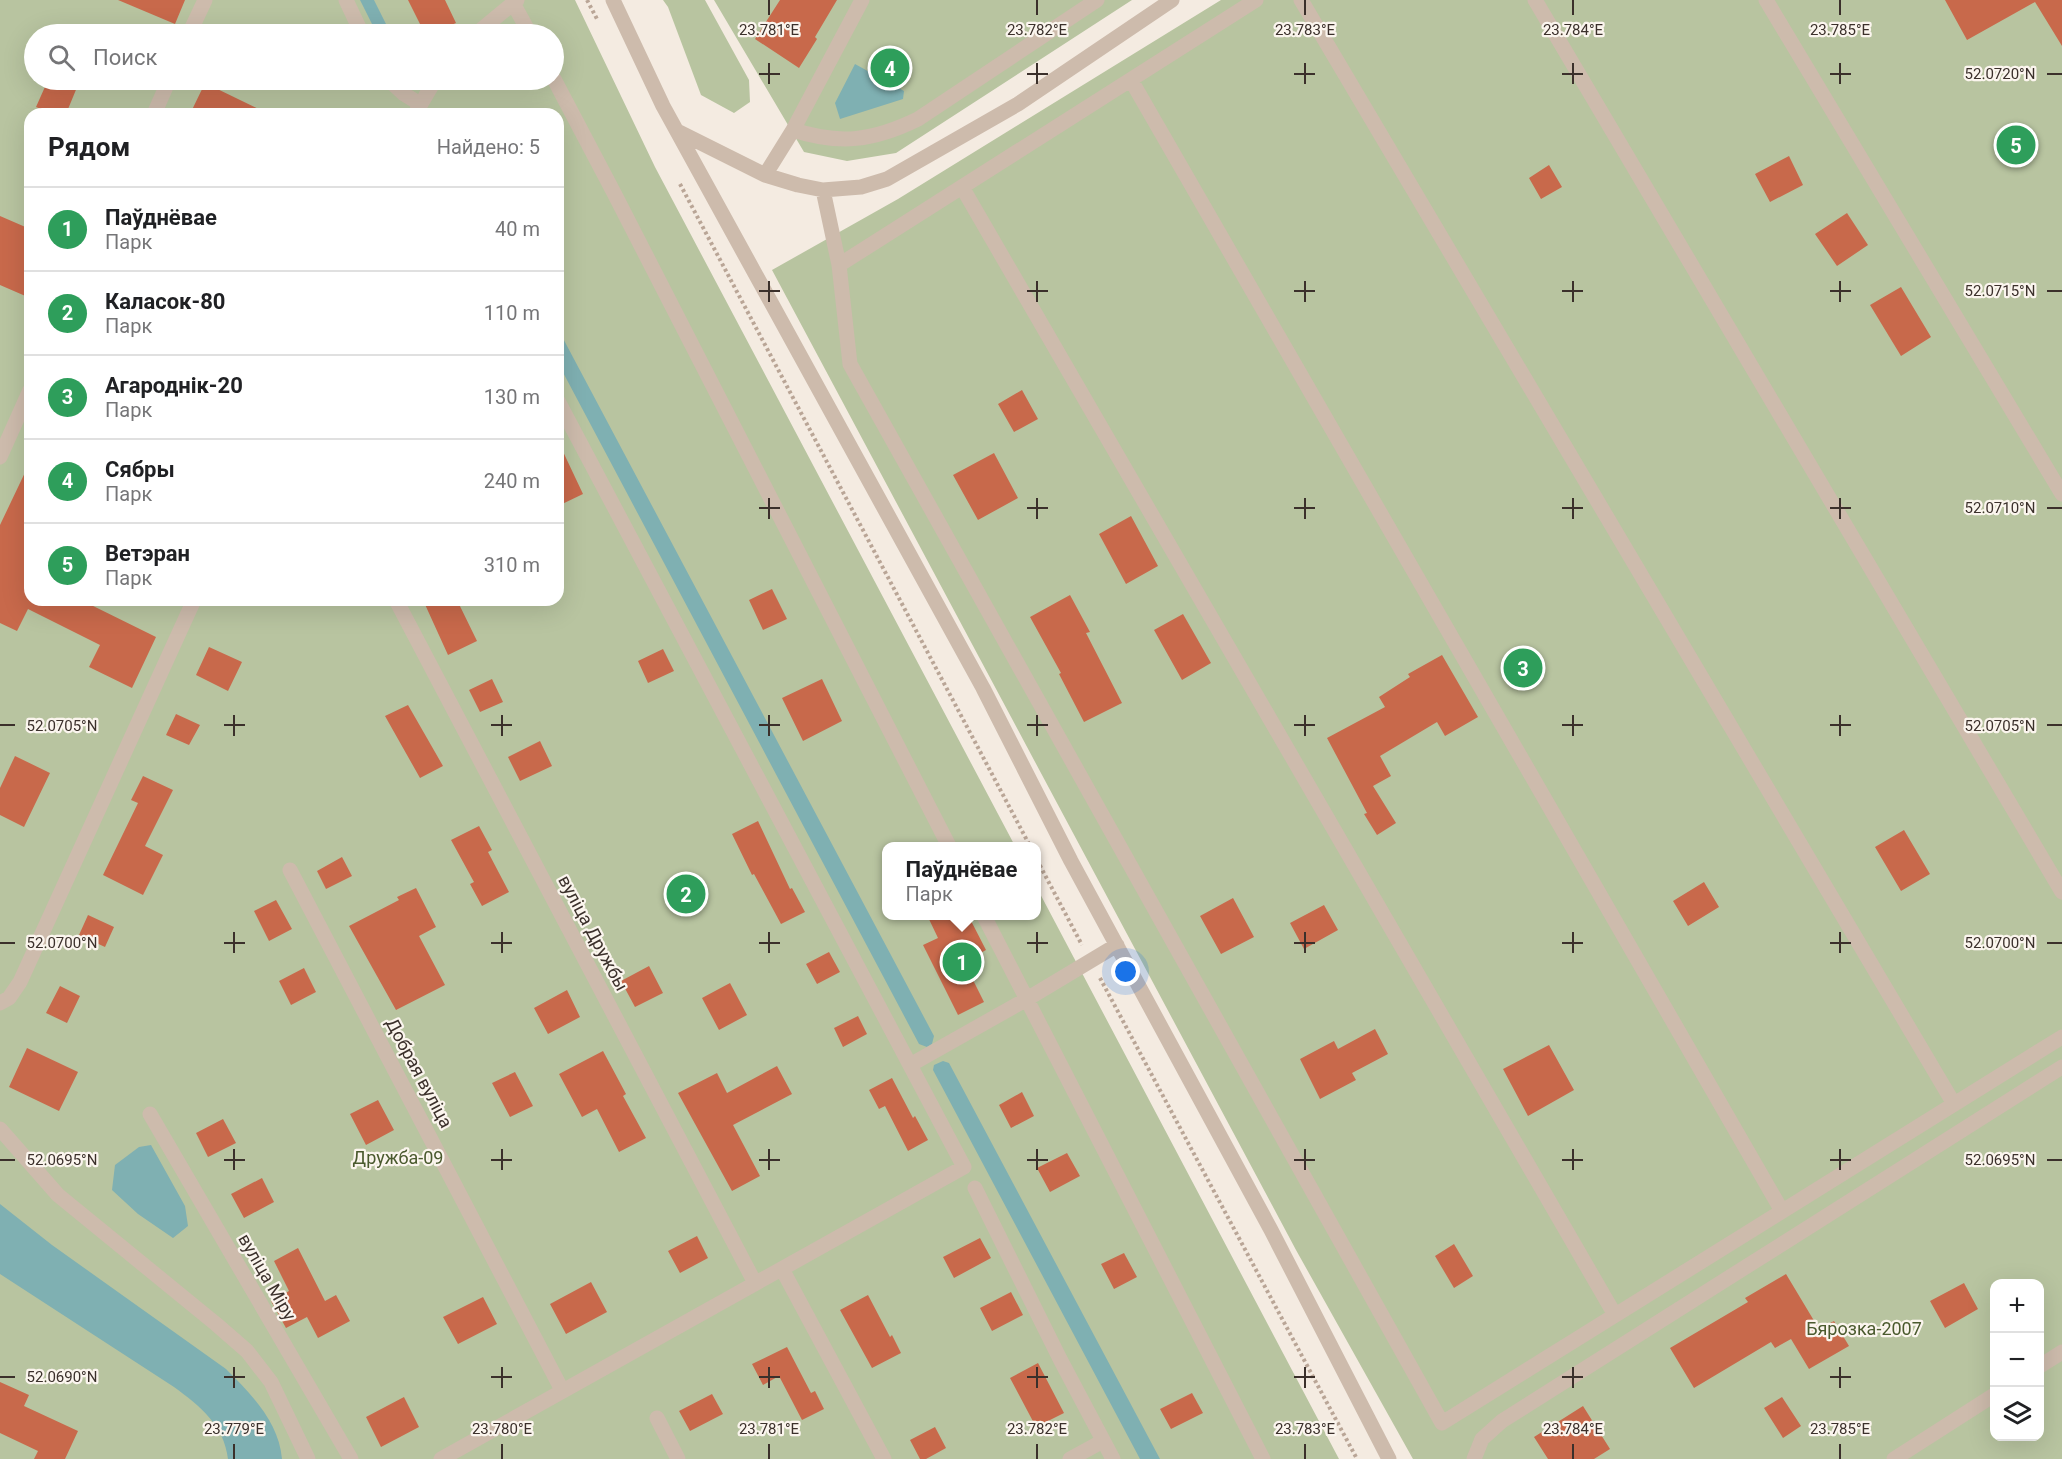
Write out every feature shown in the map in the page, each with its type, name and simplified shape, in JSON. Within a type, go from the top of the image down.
[{"type":"street","points":[[194,24],[205,0]]},
{"type":"street","points":[[346,0],[357,24]]},
{"type":"street","points":[[613,0],[663,106],[983,688],[1071,861],[1271,1230],[1389,1459]]},
{"type":"street","points":[[765,175],[793,130],[862,0]]},
{"type":"street","points":[[793,130],[814,137],[840,140],[867,139],[894,131],[918,119],[1097,0]]},
{"type":"street","points":[[679,132],[765,175],[798,185],[823,190],[861,187],[887,178],[1018,104],[1172,0]]},
{"type":"street","points":[[838,265],[1256,0]]},
{"type":"street","points":[[1301,0],[1954,1104]]},
{"type":"street","points":[[1535,0],[2062,892]]},
{"type":"street","points":[[1766,0],[2062,494]]},
{"type":"street","points":[[488,24],[515,2],[525,24]]},
{"type":"street","points":[[1131,80],[1782,1211]]},
{"type":"street","points":[[157,108],[165,90]]},
{"type":"street","points":[[400,90],[417,108]]},
{"type":"street","points":[[419,108],[429,90]]},
{"type":"street","points":[[560,90],[947,842]]},
{"type":"street","points":[[962,187],[1616,1315]]},
{"type":"street","points":[[823,190],[838,265],[850,364],[1442,1423],[2062,1037]]},
{"type":"street","points":[[0,457],[24,403]]},
{"type":"street","points":[[441,1459],[964,1167],[564,412]]},
{"type":"street","points":[[0,1003],[9,998],[20,982],[191,606]]},
{"type":"street","name":"вуліца Дружбы","points":[[399,606],[755,1283]]},
{"type":"street","name":"Добрая вуліца","points":[[290,870],[562,1390]]},
{"type":"street","points":[[987,920],[1263,1459]]},
{"type":"street","points":[[910,1065],[1117,945]]},
{"type":"street","points":[[1474,1459],[1482,1439],[1502,1421],[2062,1067]]},
{"type":"street","name":"вуліца Міру","points":[[150,1114],[351,1459]]},
{"type":"street","points":[[0,1130],[58,1195],[247,1351],[271,1382],[309,1459]]},
{"type":"street","points":[[975,1188],[1060,1359],[1113,1459]]},
{"type":"street","points":[[782,1269],[884,1459]]},
{"type":"street","points":[[2044,1363],[2062,1352]]},
{"type":"street","points":[[1894,1459],[1990,1398]]},
{"type":"street","points":[[657,1418],[678,1459]]},
{"type":"street","points":[[1070,1459],[1103,1441]]},
{"type":"path","points":[[587,0],[597,21]]},
{"type":"path","points":[[677,180],[1028,842]]},
{"type":"path","points":[[1041,867],[1357,1459]]},
{"type":"green space","name":"Дружба-09","points":[[0,0],[575,0],[655,167],[1013,842],[882,842],[882,920],[1041,920],[1041,896],[1339,1459],[0,1459]]},
{"type":"green space","points":[[663,0],[705,0],[749,80],[750,102],[734,113],[701,95],[668,7]]},
{"type":"green space","points":[[714,0],[1132,0],[896,153],[847,161],[804,152]]},
{"type":"green space","name":"Бярозка-2007","points":[[1221,0],[2062,0],[2062,1459],[1413,1459],[1296,1250],[772,270],[898,199]]},
{"type":"water","points":[[360,0],[374,0],[386,24],[372,24]]},
{"type":"water","points":[[855,64],[904,91],[903,99],[840,119],[835,103]]},
{"type":"water","points":[[564,340],[934,1036],[932,1044],[927,1047],[919,1044],[564,374]]},
{"type":"water","points":[[943,1061],[949,1063],[1160,1459],[1140,1459],[933,1070],[934,1065]]},
{"type":"water","points":[[151,1145],[185,1206],[188,1226],[173,1238],[138,1214],[112,1190],[115,1165],[139,1147]]},
{"type":"water","points":[[0,1204],[52,1245],[226,1369],[245,1388],[270,1421],[276,1433],[282,1459],[228,1459],[222,1436],[216,1426],[193,1401],[0,1274]]},
{"type":"building","points":[[118,0],[185,0],[175,24]]},
{"type":"building","points":[[408,0],[445,0],[456,23],[454,24],[420,24]]},
{"type":"building","points":[[780,0],[837,0],[799,68],[755,39]]},
{"type":"building","points":[[1945,0],[2062,0],[2062,46],[2035,2],[1967,40]]},
{"type":"building","points":[[44,90],[76,90],[68,108],[36,107]]},
{"type":"building","points":[[202,90],[219,90],[257,108],[193,108]]},
{"type":"building","points":[[1789,156],[1803,185],[1770,202],[1755,174]]},
{"type":"building","points":[[1549,165],[1562,187],[1541,199],[1529,178]]},
{"type":"building","points":[[1847,213],[1868,245],[1837,266],[1815,234]]},
{"type":"building","points":[[0,216],[24,226],[24,295],[0,285]]},
{"type":"building","points":[[1901,287],[1931,337],[1901,356],[1870,305]]},
{"type":"building","points":[[1022,390],[1038,419],[1014,432],[998,404]]},
{"type":"building","points":[[994,453],[1018,498],[978,520],[953,475]]},
{"type":"building","points":[[564,454],[583,494],[564,503]]},
{"type":"building","points":[[24,475],[24,606],[93,606],[156,637],[132,688],[89,667],[100,645],[28,609],[17,631],[0,623],[0,525]]},
{"type":"building","points":[[1131,516],[1158,566],[1126,584],[1099,534]]},
{"type":"building","points":[[772,589],[787,619],[763,630],[749,600]]},
{"type":"building","points":[[1070,595],[1090,632],[1086,633],[1122,703],[1084,722],[1059,674],[1061,673],[1030,617]]},
{"type":"building","points":[[426,606],[460,606],[477,641],[448,655]]},
{"type":"building","points":[[1183,614],[1211,663],[1182,680],[1154,630]]},
{"type":"building","points":[[209,647],[242,662],[228,691],[196,675]]},
{"type":"building","points":[[663,649],[674,671],[648,683],[638,661]]},
{"type":"building","points":[[1442,655],[1478,717],[1445,736],[1437,722],[1380,756],[1391,776],[1373,786],[1396,823],[1377,835],[1364,814],[1367,813],[1327,738],[1385,707],[1379,697],[1410,677],[1408,674]]},
{"type":"building","points":[[492,679],[503,702],[480,712],[469,690]]},
{"type":"building","points":[[822,679],[842,721],[803,741],[782,698]]},
{"type":"building","points":[[408,705],[443,766],[420,778],[385,716]]},
{"type":"building","points":[[176,714],[200,725],[189,745],[166,735]]},
{"type":"building","points":[[540,741],[552,766],[520,781],[508,757]]},
{"type":"building","points":[[15,756],[50,773],[24,827],[0,815],[0,788]]},
{"type":"building","points":[[143,776],[173,790],[145,846],[163,855],[143,895],[103,875],[138,803],[131,800]]},
{"type":"building","points":[[758,821],[790,889],[792,888],[805,912],[781,924],[754,874],[752,875],[732,834]]},
{"type":"building","points":[[479,826],[492,850],[488,852],[509,892],[482,906],[470,884],[474,882],[451,840]]},
{"type":"building","points":[[1904,830],[1930,874],[1901,891],[1875,847]]},
{"type":"building","points":[[342,857],[352,876],[326,889],[317,871]]},
{"type":"building","points":[[1704,882],[1719,907],[1688,926],[1673,901]]},
{"type":"building","points":[[416,888],[436,927],[419,936],[445,985],[396,1010],[349,926],[399,900],[397,897]]},
{"type":"building","points":[[1233,898],[1254,937],[1221,954],[1200,916]]},
{"type":"building","points":[[276,900],[292,929],[269,941],[254,911]]},
{"type":"building","points":[[1324,905],[1338,930],[1304,949],[1290,923]]},
{"type":"building","points":[[88,915],[114,927],[105,947],[79,935]]},
{"type":"building","points":[[929,920],[971,920],[986,950],[964,962],[984,1002],[958,1015],[923,945],[938,938]]},
{"type":"building","points":[[829,952],[840,972],[817,984],[806,964]]},
{"type":"building","points":[[649,966],[663,993],[635,1007],[621,981]]},
{"type":"building","points":[[304,968],[316,992],[291,1005],[279,981]]},
{"type":"building","points":[[730,983],[747,1015],[719,1030],[702,998]]},
{"type":"building","points":[[60,986],[80,996],[67,1023],[46,1013]]},
{"type":"building","points":[[567,990],[580,1017],[548,1034],[534,1008]]},
{"type":"building","points":[[858,1016],[867,1034],[843,1047],[834,1028]]},
{"type":"building","points":[[1375,1029],[1388,1054],[1352,1073],[1356,1080],[1320,1099],[1300,1059],[1334,1041],[1338,1049]]},
{"type":"building","points":[[1549,1045],[1574,1090],[1528,1116],[1503,1069]]},
{"type":"building","points":[[27,1048],[78,1072],[59,1111],[9,1087]]},
{"type":"building","points":[[603,1051],[626,1094],[623,1096],[646,1138],[619,1152],[597,1109],[582,1117],[559,1074]]},
{"type":"building","points":[[777,1066],[792,1094],[733,1125],[760,1176],[732,1191],[678,1093],[717,1073],[727,1093]]},
{"type":"building","points":[[515,1072],[533,1106],[510,1117],[492,1083]]},
{"type":"building","points":[[892,1078],[913,1118],[915,1116],[928,1140],[908,1151],[885,1106],[879,1109],[869,1090]]},
{"type":"building","points":[[1022,1092],[1034,1116],[1011,1128],[999,1105]]},
{"type":"building","points":[[378,1100],[394,1130],[366,1145],[350,1114]]},
{"type":"building","points":[[223,1119],[236,1143],[208,1157],[196,1133]]},
{"type":"building","points":[[1067,1153],[1080,1176],[1050,1192],[1037,1168]]},
{"type":"building","points":[[262,1178],[274,1202],[244,1218],[231,1194]]},
{"type":"building","points":[[697,1236],[708,1258],[680,1273],[668,1251]]},
{"type":"building","points":[[980,1238],[991,1258],[954,1278],[943,1257]]},
{"type":"building","points":[[1454,1244],[1473,1276],[1454,1288],[1435,1256]]},
{"type":"building","points":[[298,1248],[325,1301],[336,1295],[350,1321],[318,1338],[307,1317],[286,1328],[271,1301],[289,1291],[274,1261]]},
{"type":"building","points":[[1124,1253],[1137,1277],[1114,1289],[1101,1264]]},
{"type":"building","points":[[1786,1274],[1819,1329],[1834,1321],[1849,1346],[1809,1369],[1791,1339],[1775,1348],[1771,1342],[1694,1388],[1670,1348],[1748,1302],[1745,1298]]},
{"type":"building","points":[[591,1282],[607,1312],[566,1334],[550,1304]]},
{"type":"building","points":[[1964,1283],[1978,1309],[1945,1328],[1930,1301]]},
{"type":"building","points":[[1011,1292],[1023,1315],[992,1331],[980,1308]]},
{"type":"building","points":[[868,1295],[901,1353],[872,1368],[840,1310]]},
{"type":"building","points":[[483,1297],[497,1324],[458,1344],[443,1317]]},
{"type":"building","points":[[787,1347],[811,1393],[815,1391],[824,1409],[802,1420],[779,1376],[763,1385],[752,1364]]},
{"type":"building","points":[[1038,1363],[1064,1413],[1036,1427],[1010,1378]]},
{"type":"building","points":[[0,1382],[29,1395],[24,1406],[78,1431],[65,1459],[34,1459],[38,1451],[0,1433]]},
{"type":"building","points":[[1192,1393],[1203,1413],[1171,1429],[1160,1409]]},
{"type":"building","points":[[712,1394],[723,1414],[690,1431],[679,1411]]},
{"type":"building","points":[[404,1397],[419,1427],[381,1447],[366,1417]]},
{"type":"building","points":[[1782,1397],[1801,1426],[1783,1438],[1764,1408]]},
{"type":"building","points":[[1583,1406],[1610,1449],[1594,1459],[1548,1459],[1534,1437]]},
{"type":"building","points":[[935,1427],[946,1448],[926,1459],[920,1459],[910,1440]]},
{"type":"place","name":"Сябры","points":[[890,68]]},
{"type":"place","name":"Ветэран","points":[[2016,145]]},
{"type":"place","name":"Агароднік-20","points":[[1523,668]]},
{"type":"place","name":"Каласок-80","points":[[686,894]]},
{"type":"place","name":"Паўднёвае","points":[[962,962]]}]
